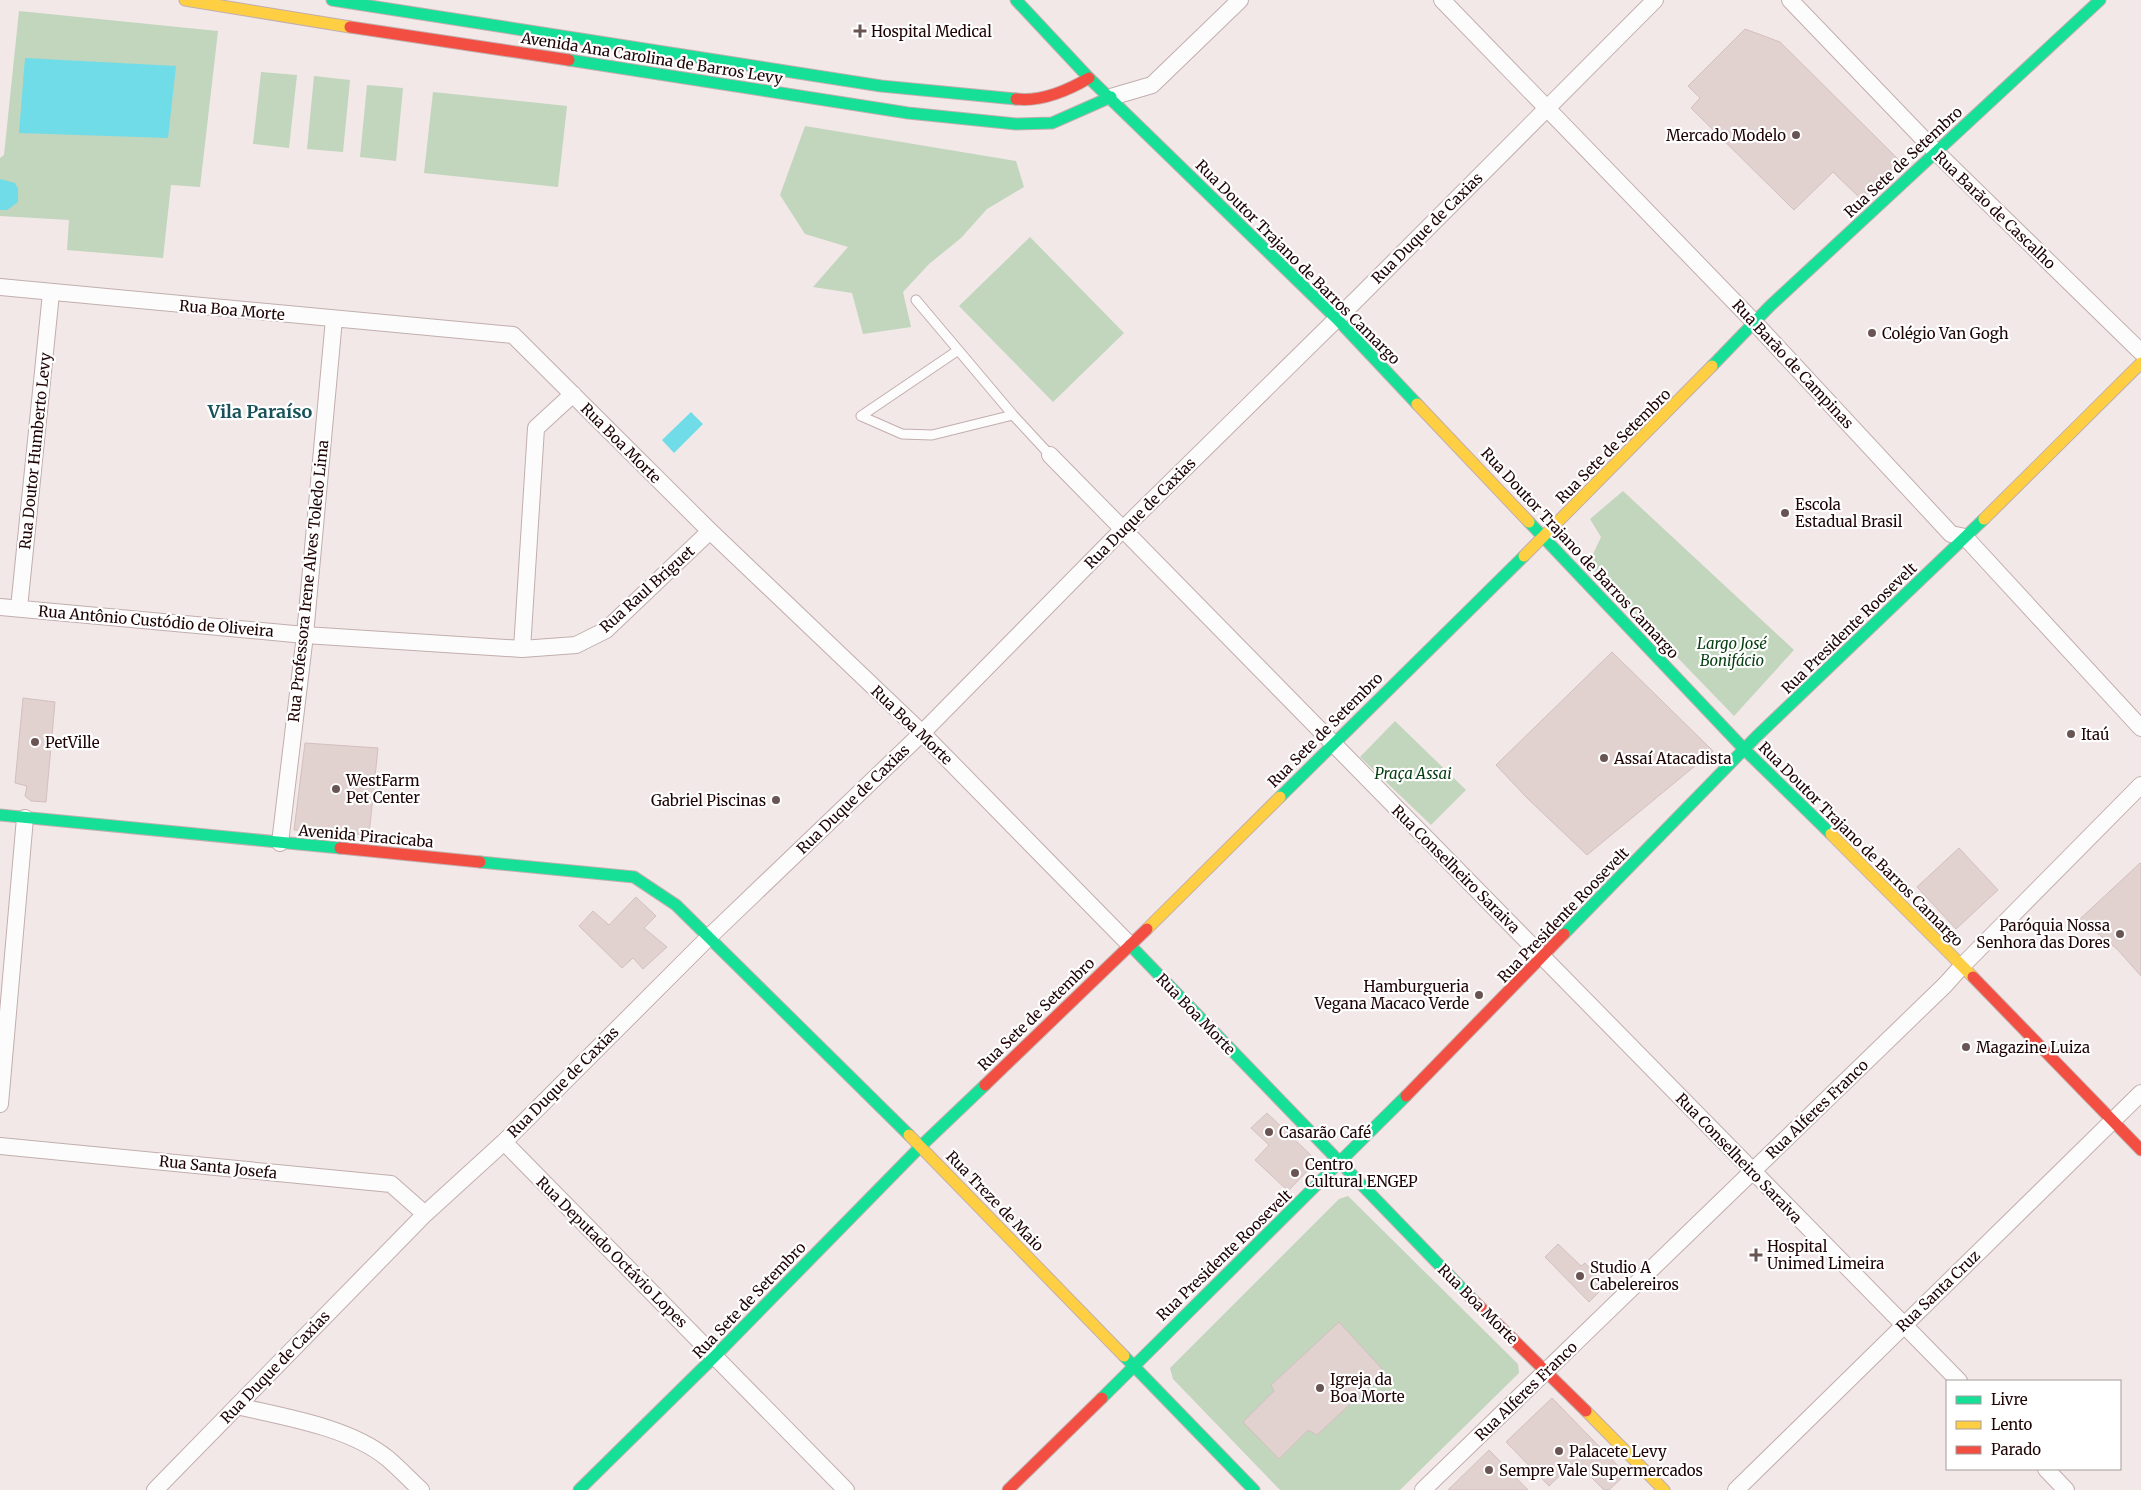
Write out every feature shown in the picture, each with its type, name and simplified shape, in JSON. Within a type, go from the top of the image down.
[{"type":"main road","name":"Avenida Ana Carolina de Barros Levy","points":[[185,0],[295,19],[918,114],[1016,124],[1052,122],[1111,97]]},
{"type":"main road","name":"Avenida Ana Carolina de Barros Levy","points":[[332,0],[891,87],[1023,100],[1052,96],[1074,87],[1089,78]]},
{"type":"main road","name":"Rua Doutor Trajano de Barros Camargo","points":[[1016,0],[1089,78],[1111,97],[1337,319],[1745,750],[1962,965],[2141,1150]]},
{"type":"main road","name":"Rua Sete de Setembro","points":[[579,1490],[715,1356],[921,1146],[1130,945],[1544,536],[1770,306],[2100,0]]},
{"type":"main road","name":"Rua Presidente Roosevelt","points":[[1008,1490],[1341,1162],[1543,958],[1756,737],[1965,537],[2141,363]]},
{"type":"main road","name":"Avenida Piracicaba","points":[[0,815],[634,877],[676,905],[709,937]]},
{"type":"main road","name":"Rua Treze de Maio","points":[[709,937],[921,1146],[1254,1490]]},
{"type":"main road","name":"Rua Boa Morte","points":[[1130,945],[1420,1246],[1664,1490]]},
{"type":"street","points":[[1111,97],[1152,85],[1240,0]]},
{"type":"street","name":"Rua Barão de Campinas","points":[[1442,0],[1755,323],[1951,534],[1965,537],[2141,728]]},
{"type":"street","name":"Rua Duque de Caxias","points":[[155,1490],[424,1214],[504,1142],[709,937],[922,733],[1123,529],[1337,319],[1655,0]]},
{"type":"street","name":"Rua Barão de Cascalho","points":[[1790,0],[1936,152],[2141,352]]},
{"type":"street","name":"Rua Boa Morte","points":[[0,287],[513,336],[710,531],[922,733],[1130,945]]},
{"type":"street","name":"Rua Doutor Humberto Levy","points":[[19,608],[51,293]]},
{"type":"street","name":"Rua Professora Irene Alves Toledo Lima","points":[[280,843],[305,635],[334,319]]},
{"type":"street","points":[[522,649],[536,428],[573,394]]},
{"type":"street","name":"Rua Conselheiro Saraiva","points":[[1050,455],[1958,1380]]},
{"type":"street","name":"Rua Raul Briguet","points":[[522,649],[576,645],[606,630],[710,531]]},
{"type":"street","name":"Rua Antônio Custódio de Oliveira","points":[[0,606],[305,635],[522,649]]},
{"type":"street","name":"Rua Alferes Franco","points":[[1423,1490],[1946,985],[1962,965],[2141,785]]},
{"type":"street","points":[[0,1104],[25,818]]},
{"type":"street","name":"Rua Santa Cruz","points":[[1736,1490],[2141,1093]]},
{"type":"street","name":"Rua Deputado Octávio Lopes","points":[[504,1142],[846,1490]]},
{"type":"street","name":"Rua Santa Josefa","points":[[0,1146],[391,1184],[424,1214]]},
{"type":"street","points":[[237,1406],[298,1420],[348,1435],[386,1457],[421,1490]]},
{"type":"street","points":[[2047,1470],[2066,1490]]},
{"type":"lane","points":[[916,300],[1012,415],[1050,455]]},
{"type":"lane","points":[[957,351],[860,416],[902,434],[932,435],[1012,415]]},
{"type":"green space","points":[[19,11],[218,31],[200,187],[171,185],[163,258],[67,250],[69,220],[0,216],[0,158],[4,155]]},
{"type":"green space","points":[[261,72],[297,75],[289,148],[253,144]]},
{"type":"green space","points":[[314,76],[350,80],[343,152],[307,149]]},
{"type":"green space","points":[[367,85],[403,88],[396,161],[360,157]]},
{"type":"green space","points":[[433,92],[567,106],[558,187],[424,173]]},
{"type":"green space","points":[[805,126],[1016,161],[1024,187],[987,209],[961,238],[929,264],[903,292],[911,327],[863,334],[852,293],[813,287],[848,247],[805,234],[780,195]]},
{"type":"green space","points":[[1030,237],[1124,333],[1053,402],[959,306]]},
{"type":"green space","name":"Largo José Bonifácio","points":[[1623,491],[1794,650],[1734,716],[1588,565],[1601,537],[1590,519]]},
{"type":"green space","name":"Praça Assai","points":[[1395,721],[1466,790],[1431,825],[1360,757]]},
{"type":"green space","points":[[1348,1196],[1518,1364],[1519,1373],[1400,1490],[1280,1490],[1173,1379],[1170,1368],[1339,1199]]},
{"type":"water","points":[[25,58],[176,66],[168,138],[19,133]]},
{"type":"water","points":[[0,179],[15,183],[18,189],[18,202],[7,210],[0,210]]},
{"type":"water","points":[[691,412],[703,424],[674,453],[662,440]]},
{"type":"building","name":"Mercado Modelo","points":[[1745,29],[1780,42],[1901,162],[1862,200],[1833,172],[1794,210],[1691,108],[1700,98],[1688,86]]},
{"type":"building","name":"Assaí Atacadista","points":[[1612,652],[1713,751],[1587,855],[1527,798],[1496,765]]},
{"type":"building","name":"PetVille","points":[[23,698],[55,702],[46,802],[31,801],[25,796],[27,786],[15,783]]},
{"type":"building","name":"WestFarm Pet Center","points":[[305,743],[378,748],[369,835],[294,830]]},
{"type":"building","points":[[1959,848],[1998,890],[1956,929],[1917,887]]},
{"type":"building","name":"Paróquia Nossa Senhora das Dores","points":[[2140,863],[2141,976],[2117,949],[2080,919]]},
{"type":"building","points":[[636,897],[656,916],[644,928],[667,947],[643,969],[633,958],[622,968],[579,926],[593,911],[609,925]]},
{"type":"building","points":[[1267,1113],[1317,1161],[1288,1191],[1255,1160],[1269,1145],[1251,1128]]},
{"type":"building","name":"Studio A Cabelereiros","points":[[1558,1244],[1581,1266],[1585,1263],[1605,1286],[1589,1302],[1545,1257]]},
{"type":"building","name":"Igreja da Boa Morte","points":[[1339,1322],[1385,1372],[1317,1435],[1308,1430],[1279,1459],[1243,1422],[1274,1391],[1271,1385]]},
{"type":"building","name":"Palacete Levy","points":[[1552,1398],[1626,1474],[1609,1490],[1604,1490],[1575,1461],[1549,1486],[1506,1442]]},
{"type":"building","name":"Sempre Vale Supermercados","points":[[1489,1450],[1528,1490],[1448,1490]]},
{"type":"traffic: fast","points":[[332,0],[881,86],[1016,99]]},
{"type":"traffic: fast","points":[[1016,0],[1089,78],[1337,319],[1417,404]]},
{"type":"traffic: fast","points":[[1712,366],[1770,306],[2100,0]]},
{"type":"traffic: fast","points":[[569,60],[908,113],[1016,124],[1052,123],[1111,97]]},
{"type":"traffic: fast","points":[[1564,934],[1756,737],[1984,519]]},
{"type":"traffic: fast","points":[[1529,522],[1745,750],[1831,834]]},
{"type":"traffic: fast","points":[[1280,797],[1524,556]]},
{"type":"traffic: fast","points":[[0,815],[340,848]]},
{"type":"traffic: fast","points":[[480,862],[634,877],[676,905],[909,1135]]},
{"type":"traffic: fast","points":[[1130,945],[1475,1302]]},
{"type":"traffic: fast","points":[[579,1490],[715,1356],[921,1146],[985,1085]]},
{"type":"traffic: fast","points":[[1102,1398],[1406,1096]]},
{"type":"traffic: fast","points":[[1124,1356],[1254,1490]]},
{"type":"traffic: slow","points":[[185,0],[350,27]]},
{"type":"traffic: slow","points":[[1984,519],[2141,363]]},
{"type":"traffic: slow","points":[[1524,556],[1712,366]]},
{"type":"traffic: slow","points":[[1417,404],[1529,522]]},
{"type":"traffic: slow","points":[[1147,929],[1280,797]]},
{"type":"traffic: slow","points":[[1831,834],[1973,977]]},
{"type":"traffic: slow","points":[[909,1135],[1124,1356]]},
{"type":"traffic: slow","points":[[1586,1411],[1664,1490]]},
{"type":"traffic: jam","points":[[350,27],[569,60]]},
{"type":"traffic: jam","points":[[1016,99],[1045,97],[1072,87],[1089,78]]},
{"type":"traffic: jam","points":[[340,848],[480,862]]},
{"type":"traffic: jam","points":[[985,1085],[1147,929]]},
{"type":"traffic: jam","points":[[1406,1096],[1564,934]]},
{"type":"traffic: jam","points":[[1973,977],[2141,1150]]},
{"type":"traffic: jam","points":[[1475,1302],[1586,1411]]},
{"type":"traffic: jam","points":[[1008,1490],[1102,1398]]},
{"type":"place","name":"Hospital Medical","points":[[860,31]]},
{"type":"place","name":"Mercado Modelo","points":[[1796,135]]},
{"type":"place","name":"Colégio Van Gogh","points":[[1872,333]]},
{"type":"place","name":"Escola Estadual Brasil","points":[[1785,513]]},
{"type":"place","name":"Itaú","points":[[2071,734]]},
{"type":"place","name":"PetVille","points":[[35,742]]},
{"type":"place","name":"Assaí Atacadista","points":[[1604,758]]},
{"type":"place","name":"WestFarm Pet Center","points":[[336,789]]},
{"type":"place","name":"Gabriel Piscinas","points":[[776,800]]},
{"type":"place","name":"Paróquia Nossa Senhora das Dores","points":[[2120,934]]},
{"type":"place","name":"Hamburgueria Vegana Macaco Verde","points":[[1479,995]]},
{"type":"place","name":"Magazine Luiza","points":[[1966,1047]]},
{"type":"place","name":"Casarão Café","points":[[1269,1132]]},
{"type":"place","name":"Centro Cultural ENGEP","points":[[1295,1173]]},
{"type":"place","name":"Hospital Unimed Limeira","points":[[1756,1255]]},
{"type":"place","name":"Studio A Cabelereiros","points":[[1580,1276]]},
{"type":"place","name":"Igreja da Boa Morte","points":[[1320,1388]]},
{"type":"place","name":"Palacete Levy","points":[[1559,1451]]},
{"type":"place","name":"Sempre Vale Supermercados","points":[[1489,1470]]},
{"type":"district","name":"Vila Paraíso","points":[[260,411]]}]
